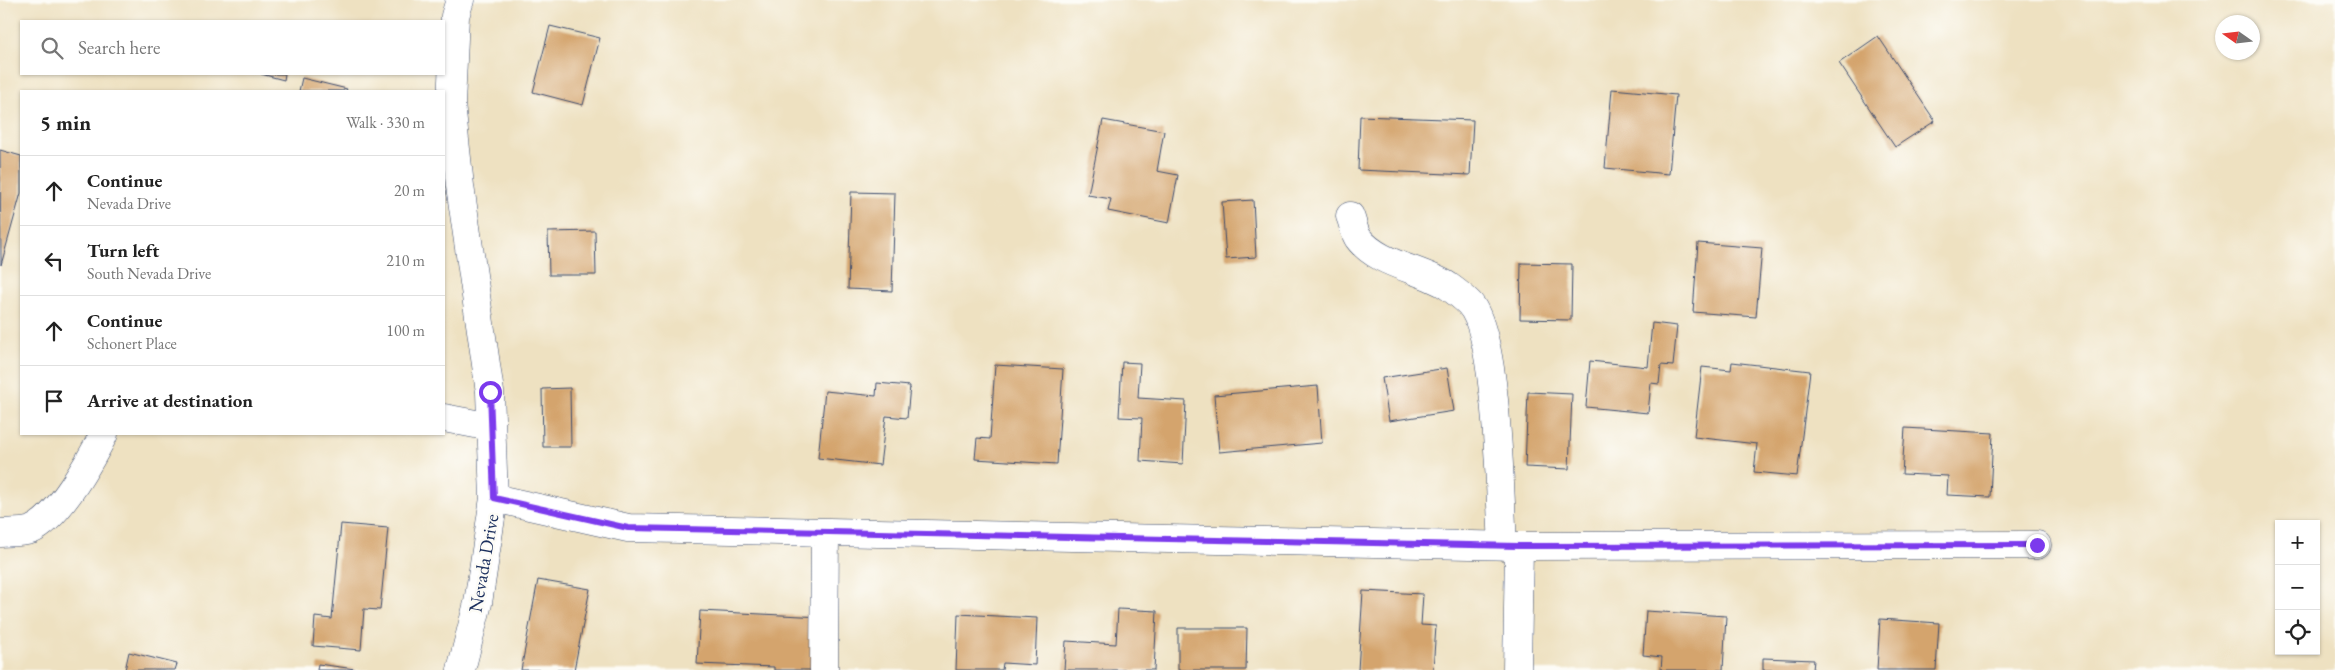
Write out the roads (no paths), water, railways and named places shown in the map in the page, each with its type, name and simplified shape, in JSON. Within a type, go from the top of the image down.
[{"type":"street","name":"Nevada Drive","points":[[460,0],[455,16],[451,104],[454,216],[490,392],[494,498],[478,603],[461,670]]},
{"type":"street","points":[[1350,216],[1358,238],[1372,250],[1395,264],[1447,285],[1470,304],[1481,323],[1492,377],[1511,546],[1517,670]]},
{"type":"street","points":[[445,418],[491,427]]},
{"type":"street","points":[[0,533],[31,530],[48,518],[87,466],[103,435]]},
{"type":"street","points":[[494,498],[628,528],[1511,546],[2037,545]]},
{"type":"street","points":[[824,670],[825,532]]}]
